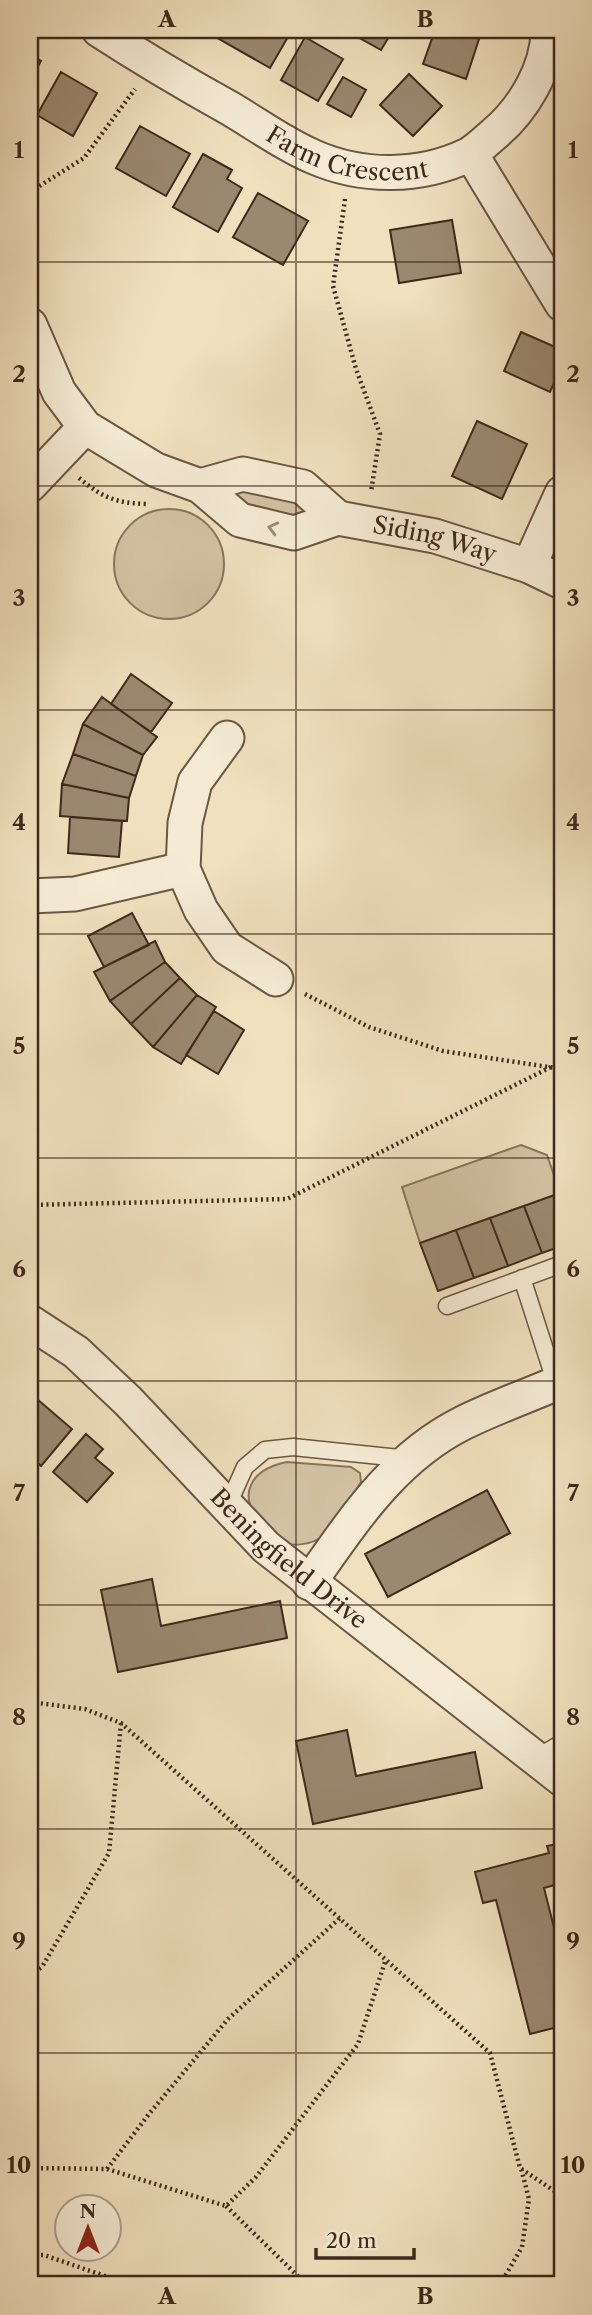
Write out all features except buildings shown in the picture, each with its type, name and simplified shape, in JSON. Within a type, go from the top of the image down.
[{"type":"street","name":"Farm Crescent","points":[[99,30],[153,65],[314,157],[378,174],[409,172],[441,165],[471,154],[522,105],[548,49],[548,30]]},
{"type":"street","points":[[471,154],[562,304]]},
{"type":"street","name":"Siding Way","points":[[30,325],[59,392],[85,427],[156,470],[200,486],[240,520],[294,533],[352,520]]},
{"type":"street","points":[[30,485],[85,427]]},
{"type":"street","name":"Siding Way","points":[[200,486],[243,474],[303,487],[352,520],[435,536],[529,566],[562,582]]},
{"type":"street","points":[[529,566],[562,493]]},
{"type":"street","points":[[227,738],[195,782],[185,823],[183,869],[201,911],[227,948],[276,979]]},
{"type":"street","points":[[30,896],[75,894],[183,869]]},
{"type":"street","name":"Beningfield Drive","points":[[30,1322],[76,1352],[128,1401],[266,1547],[562,1779]]},
{"type":"street","points":[[310,1583],[363,1506],[409,1459],[462,1423],[559,1382]]},
{"type":"lane","points":[[447,1306],[562,1264]]},
{"type":"lane","points":[[522,1278],[559,1382]]},
{"type":"lane","points":[[227,1507],[246,1467],[265,1450],[293,1447],[409,1459]]},
{"type":"lane","points":[[534,1759],[562,1743]]},
{"type":"path","points":[[30,192],[84,158],[153,65]]},
{"type":"path","points":[[352,168],[346,192],[333,286],[356,369],[380,434],[352,520]]},
{"type":"path","points":[[276,979],[369,1027],[443,1051],[562,1069]]},
{"type":"path","points":[[30,1205],[287,1199],[551,1067]]},
{"type":"path","points":[[30,1702],[85,1709],[121,1723],[491,2053],[529,2199],[522,2247],[500,2285]]},
{"type":"path","points":[[30,1975],[42,1967],[109,1853],[121,1723]]},
{"type":"path","points":[[107,2169],[228,2020],[340,1918]]},
{"type":"path","points":[[226,2206],[256,2177],[358,2044],[386,1959]]},
{"type":"path","points":[[30,2168],[107,2169],[226,2206],[307,2285]]},
{"type":"path","points":[[520,2168],[562,2196]]},
{"type":"path","points":[[30,2255],[44,2256],[131,2285]]},
{"type":"shaded area","points":[[238,486],[295,496],[317,519],[250,513],[225,491]]},
{"type":"shaded area","points":[[169,509],[190,513],[208,525],[220,543],[224,564],[220,585],[208,603],[190,615],[169,619],[148,615],[130,603],[118,585],[114,564],[118,543],[130,525],[148,513]]},
{"type":"shaded area","points":[[521,1145],[547,1155],[560,1193],[420,1243],[402,1187]]},
{"type":"shaded area","points":[[287,1462],[351,1467],[360,1473],[361,1482],[333,1525],[323,1536],[307,1543],[294,1545],[277,1540],[254,1513],[250,1503],[251,1484],[257,1477],[275,1465]]}]
